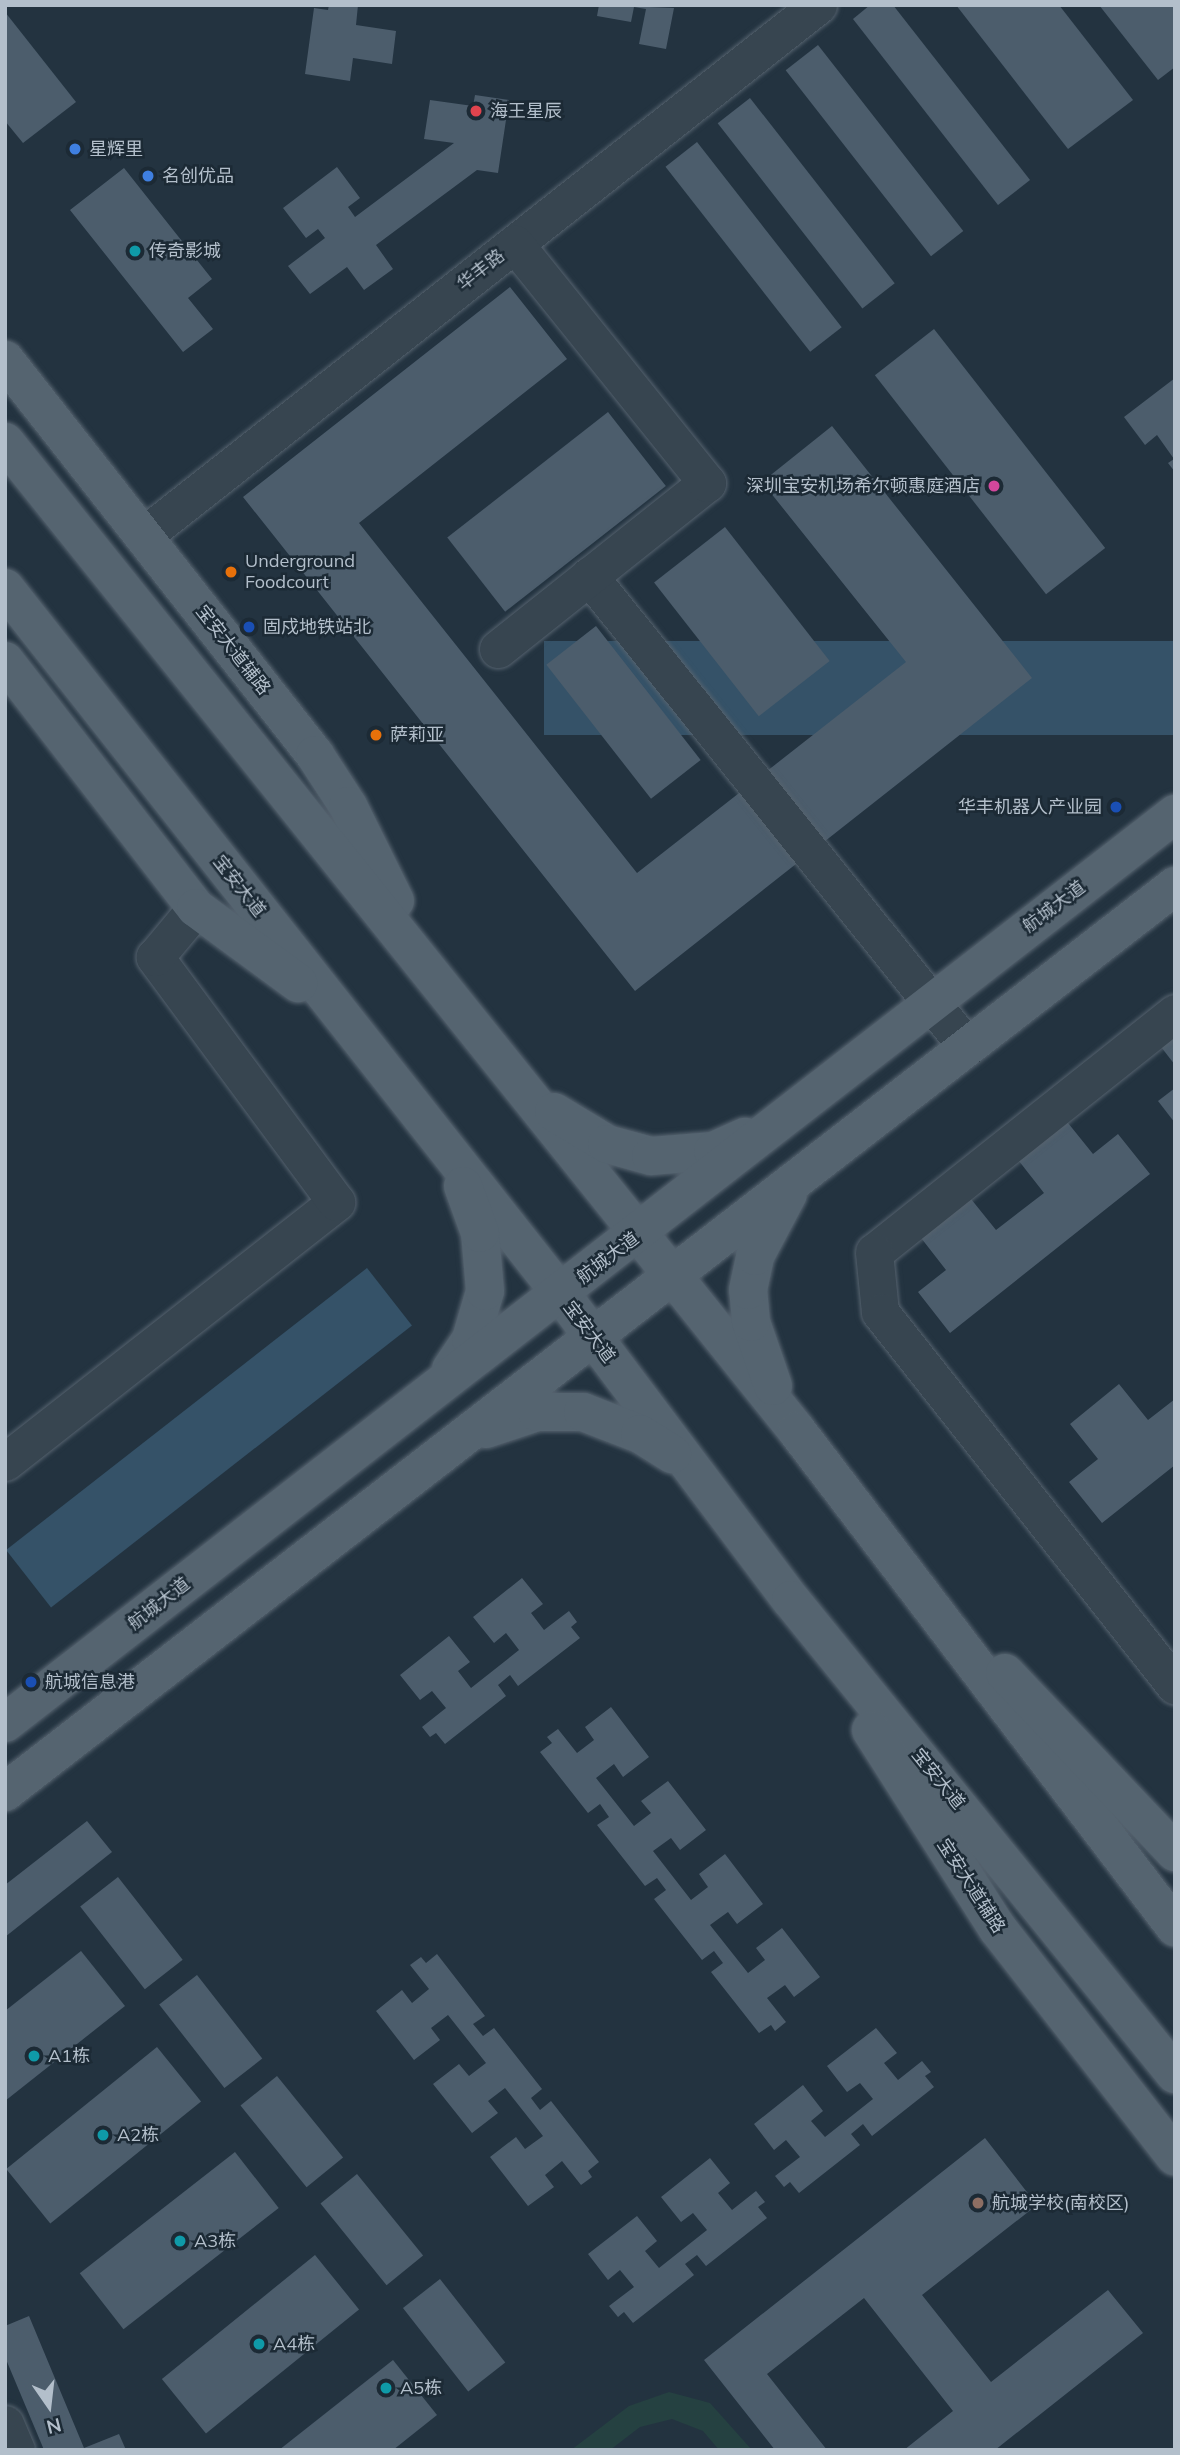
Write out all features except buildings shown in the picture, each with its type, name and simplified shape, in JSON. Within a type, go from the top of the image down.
[{"type":"main road","name":"宝安大道辅路","points":[[5,360],[315,755],[348,806],[425,963]]},
{"type":"main road","points":[[5,442],[425,963],[797,1432],[1175,1927]]},
{"type":"main road","name":"宝安大道","points":[[5,588],[337,1013],[443,1142],[791,1600],[1175,2074]]},
{"type":"main road","points":[[12,683],[197,908],[337,1013]]},
{"type":"main road","name":"航城大道","points":[[5,1723],[640,1234],[931,1001],[1175,814]]},
{"type":"main road","points":[[5,1792],[1175,886]]},
{"type":"main road","points":[[519,1083],[565,1121],[607,1144],[651,1156],[713,1151],[787,1115]]},
{"type":"main road","points":[[421,1401],[456,1364],[471,1339],[485,1291],[480,1233],[443,1142]]},
{"type":"main road","points":[[797,1432],[758,1350],[748,1290],[760,1245],[799,1176]]},
{"type":"main road","points":[[455,1441],[537,1412],[583,1412],[611,1420],[667,1449],[704,1483]]},
{"type":"main road","points":[[897,1564],[1175,1852]]},
{"type":"main road","name":"宝安大道辅路","points":[[791,1600],[998,1929],[1175,2155]]},
{"type":"street","name":"华丰路","points":[[143,536],[818,5]]},
{"type":"street","points":[[498,649],[707,483],[515,244]]},
{"type":"street","points":[[590,576],[967,1047]]},
{"type":"street","points":[[5,1462],[336,1202],[155,957],[197,908]]},
{"type":"street","points":[[1175,1013],[874,1252],[880,1312],[1175,1685]]},
{"type":"street","points":[[5,2424],[16,2450]]},
{"type":"green space","points":[[669,2392],[710,2403],[752,2450],[719,2450],[703,2431],[672,2419],[640,2427],[610,2450],[571,2450],[629,2406]]},
{"type":"water","points":[[544,641],[1175,641],[1175,735],[544,735]]},
{"type":"water","points":[[367,1268],[412,1326],[51,1607],[6,1550]]},
{"type":"place","name":"海王星辰","points":[[476,111]]},
{"type":"place","name":"星辉里","points":[[75,149]]},
{"type":"place","name":"名创优品","points":[[148,176]]},
{"type":"place","name":"传奇影城","points":[[135,251]]},
{"type":"place","name":"深圳宝安机场希尔顿惠庭酒店","points":[[994,486]]},
{"type":"place","name":"Underground Foodcourt","points":[[231,572]]},
{"type":"place","name":"固戍地铁站北","points":[[249,627]]},
{"type":"place","name":"萨莉亚","points":[[376,735]]},
{"type":"place","name":"华丰机器人产业园","points":[[1116,807]]},
{"type":"place","name":"航城信息港","points":[[31,1682]]},
{"type":"place","name":"A1栋","points":[[34,2056]]},
{"type":"place","name":"A2栋","points":[[103,2135]]},
{"type":"place","name":"航城学校(南校区)","points":[[978,2203]]},
{"type":"place","name":"A3栋","points":[[180,2241]]},
{"type":"place","name":"A4栋","points":[[259,2344]]},
{"type":"place","name":"A5栋","points":[[386,2388]]}]
